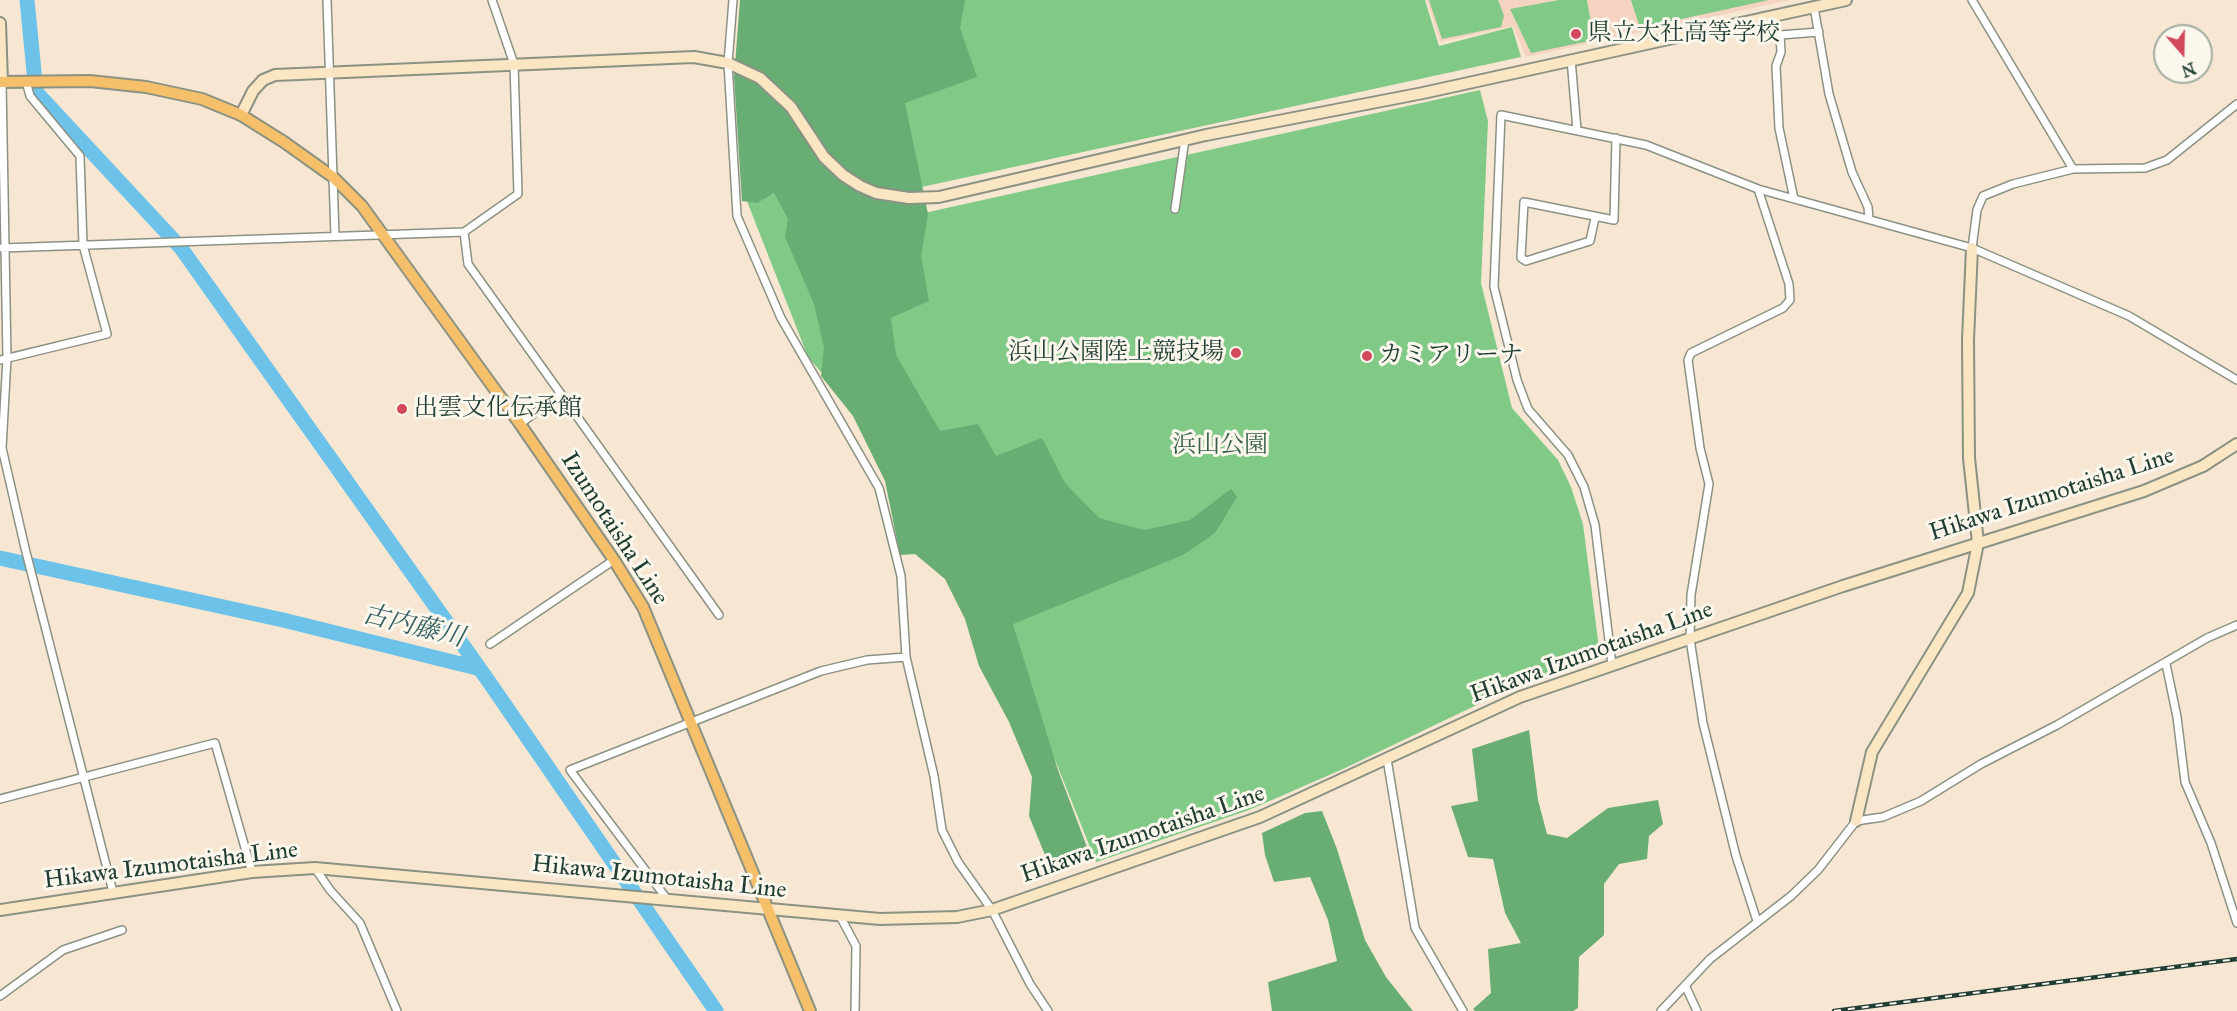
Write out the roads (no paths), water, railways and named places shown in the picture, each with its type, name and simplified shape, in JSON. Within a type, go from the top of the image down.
[{"type":"main road","name":"Izumotaisha Line","points":[[1,82],[90,81],[146,87],[202,99],[241,115],[333,177],[362,206],[520,424],[614,560],[643,607],[810,1011]]},
{"type":"street","points":[[327,0],[335,236]]},
{"type":"street","points":[[2,248],[464,232],[518,194],[514,64],[492,0]]},
{"type":"street","points":[[733,0],[728,63],[737,216],[781,318],[879,488],[900,576],[906,657],[934,776],[942,830],[958,862],[992,910],[1030,984],[1048,1011]]},
{"type":"street","points":[[241,115],[263,80],[275,75],[694,57],[728,63],[760,78],[778,92],[824,157],[843,175],[876,193],[909,198],[939,197],[1185,139],[1422,93],[1808,5],[1846,0]]},
{"type":"street","points":[[1972,0],[2073,168]]},
{"type":"street","points":[[1808,5],[1819,32],[1829,94],[1852,172],[1868,207],[1869,219]]},
{"type":"street","points":[[0,23],[3,448],[25,548],[113,892]]},
{"type":"street","points":[[1794,199],[1779,128],[1776,66],[1781,52],[1780,34],[1819,32]]},
{"type":"street","points":[[1571,60],[1577,130]]},
{"type":"street","points":[[4,359],[106,334],[83,245],[80,156],[30,96],[27,81]]},
{"type":"street","points":[[1660,1011],[1710,959],[1791,896],[1818,870],[1856,821],[1872,752],[1968,593],[1978,543],[1969,458],[1968,340],[1972,248],[1977,210],[1983,196],[2013,184],[2073,168],[2145,168],[2167,160],[2237,104]]},
{"type":"street","points":[[1612,665],[1595,525],[1584,486],[1569,455],[1528,409],[1517,380],[1494,287],[1499,191],[1499,118],[1506,115],[1646,145],[1758,189],[1972,248],[2129,316],[2237,380]]},
{"type":"street","points":[[1595,218],[1590,242],[1526,261],[1521,258],[1524,202],[1614,220],[1616,138]]},
{"type":"street","points":[[1175,209],[1185,139]]},
{"type":"street","points":[[1757,921],[1736,856],[1706,733],[1690,639],[1691,595],[1709,484],[1700,448],[1688,360],[1691,353],[1784,308],[1790,300],[1789,284],[1758,189]]},
{"type":"street","points":[[464,232],[468,264],[719,615]]},
{"type":"street","points":[[520,424],[560,394]]},
{"type":"street","name":"Hikawa Izumotaisha Line","points":[[0,910],[252,872],[315,868],[664,898],[840,916],[913,920],[992,910],[1260,817],[1520,697],[1978,543],[2144,491],[2203,466],[2237,444]]},
{"type":"street","points":[[490,644],[614,560]]},
{"type":"street","points":[[1856,821],[1883,817],[1921,801],[1981,764],[2057,725],[2207,638],[2237,624]]},
{"type":"street","points":[[664,898],[570,770],[692,724],[821,670],[867,660],[906,657]]},
{"type":"street","points":[[2166,663],[2177,717],[2185,782],[2211,843],[2237,923]]},
{"type":"street","points":[[0,799],[215,743],[252,872]]},
{"type":"street","points":[[1387,759],[1415,928],[1463,1011]]},
{"type":"street","points":[[315,868],[330,890],[360,923],[397,1011]]},
{"type":"street","points":[[840,916],[856,946],[855,1011]]},
{"type":"street","points":[[0,996],[63,950],[122,930]]},
{"type":"street","points":[[1685,986],[1696,1011]]},
{"type":"waterway","points":[[27,0],[36,92],[181,248],[487,679],[716,1011]]},
{"type":"waterway","name":"古内藤川","points":[[0,558],[283,620],[477,668]]},
{"type":"railway","points":[[1834,1011],[2237,959]]},
{"type":"place","name":"県立大社高等学校","points":[[1576,34]]},
{"type":"place","name":"浜山公園陸上競技場","points":[[1236,353]]},
{"type":"place","name":"カミアリーナ","points":[[1367,356]]},
{"type":"place","name":"出雲文化伝承館","points":[[402,409]]},
{"type":"park label","name":"浜山公園","points":[[1220,446]]}]
